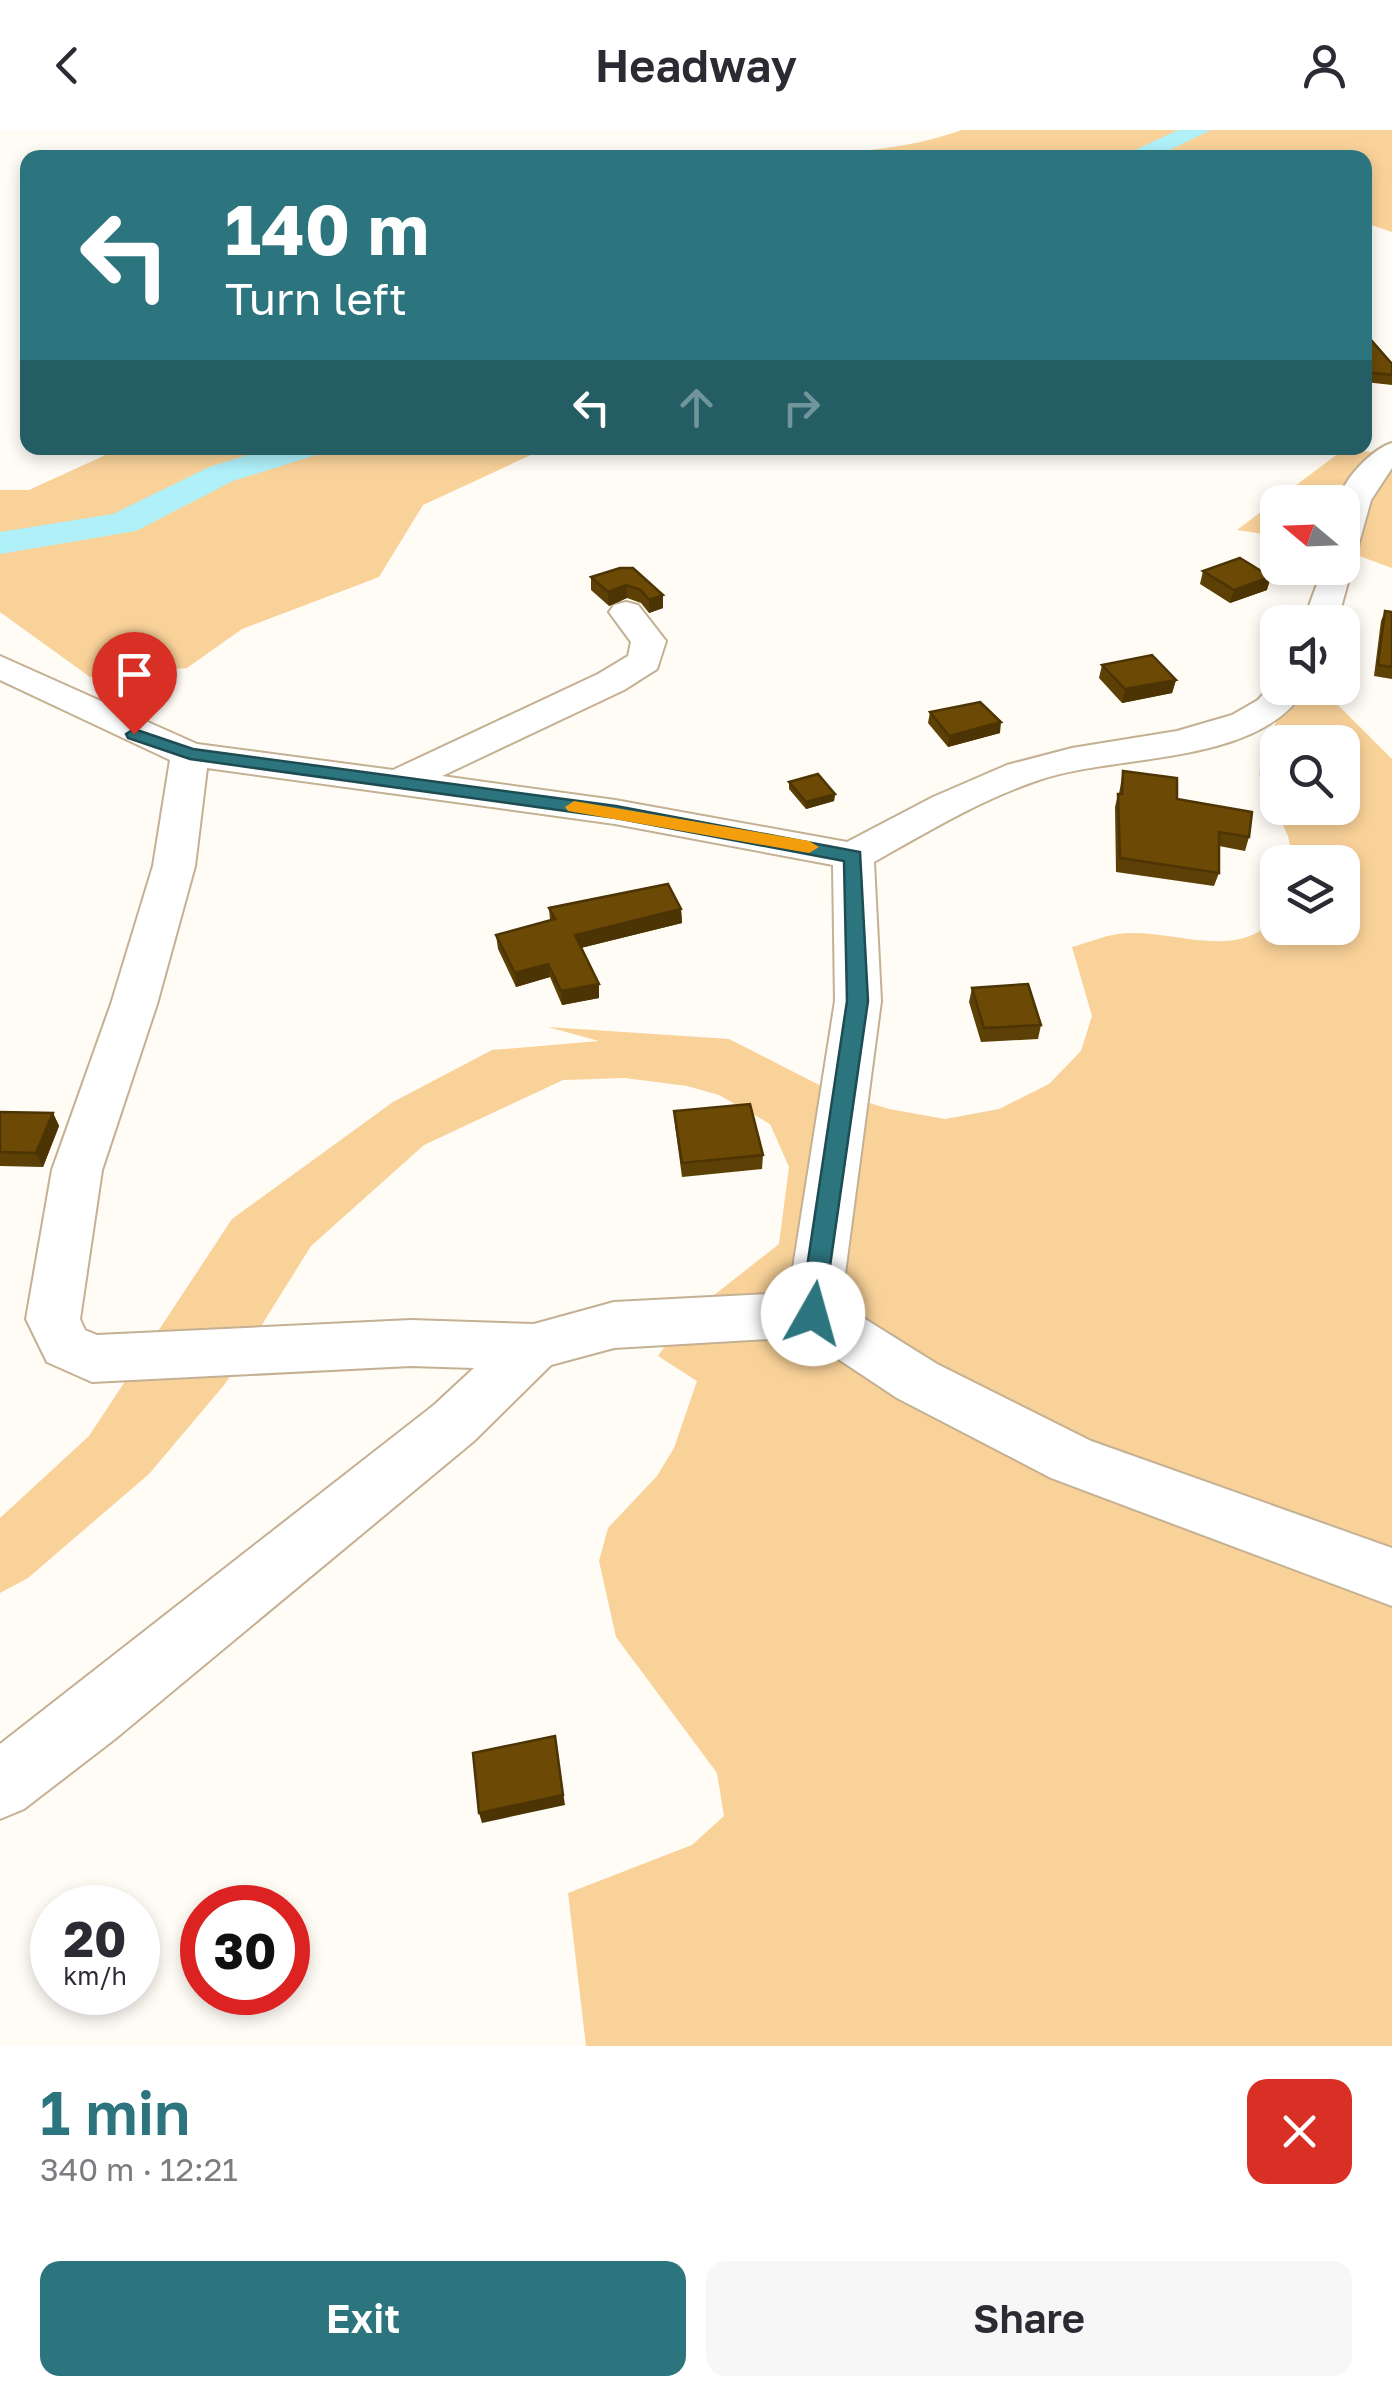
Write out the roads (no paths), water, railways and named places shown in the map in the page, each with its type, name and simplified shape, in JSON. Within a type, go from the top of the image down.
[{"type":"street","points":[[1360,485],[1364,476],[1392,452]]},
{"type":"street","points":[[399,782],[611,682],[644,660],[650,642],[626,612]]},
{"type":"street","points":[[0,667],[72,698],[134,734],[190,754],[616,812],[853,856],[959,798],[1048,764],[1163,747],[1242,724],[1266,705]]},
{"type":"street","points":[[190,754],[174,866],[134,1004],[78,1170],[52,1320],[66,1346],[92,1359],[412,1344],[534,1347],[614,1325],[813,1314],[917,1381],[1072,1460],[1392,1576]]},
{"type":"street","points":[[813,1314],[858,1001],[853,856]]},
{"type":"street","points":[[0,1785],[92,1716],[454,1422],[534,1347]]},
{"type":"waterway","points":[[1150,150],[1199,130]]},
{"type":"waterway","points":[[0,543],[123,523],[221,474],[282,455]]}]
